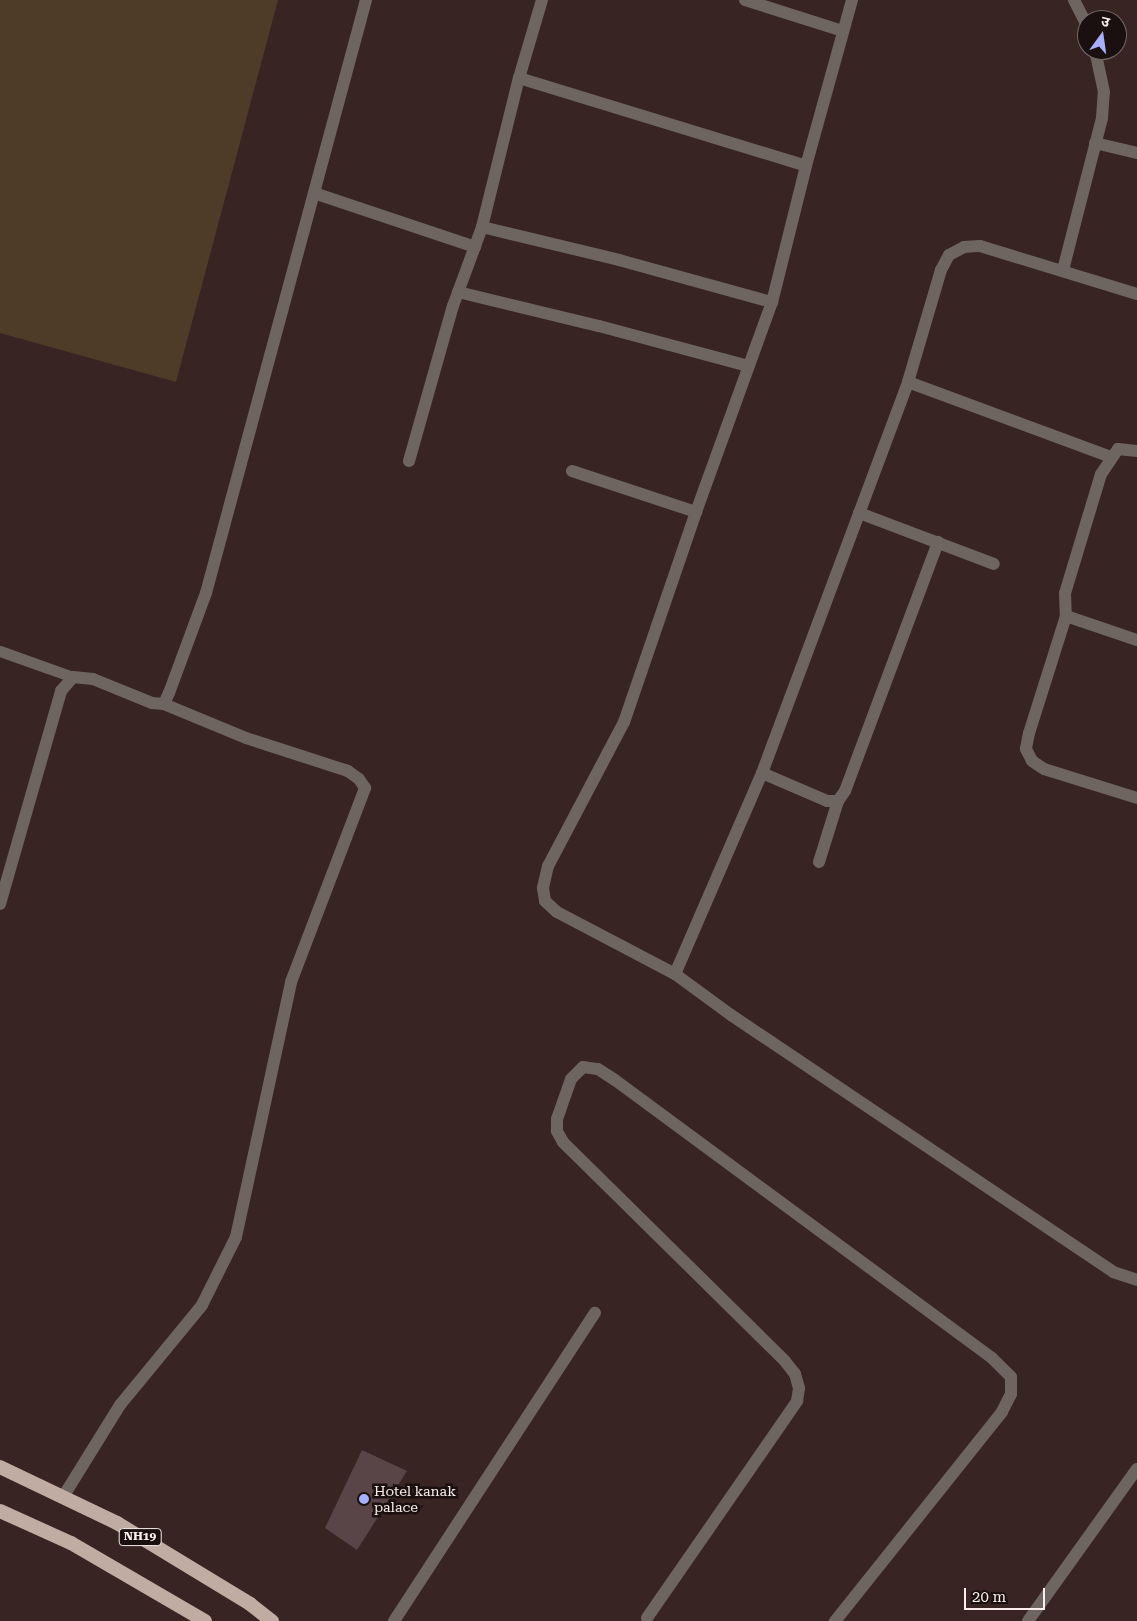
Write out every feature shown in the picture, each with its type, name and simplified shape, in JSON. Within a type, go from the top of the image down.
[{"type":"highway","name":"NH19","points":[[0,1467],[117,1523],[250,1604],[272,1621]]},
{"type":"highway","name":"NH19","points":[[0,1511],[71,1543],[205,1621]]},
{"type":"street","points":[[164,704],[206,593],[366,0]]},
{"type":"street","points":[[409,461],[458,292],[482,227],[542,0]]},
{"type":"street","points":[[746,0],[843,31]]},
{"type":"street","points":[[852,0],[806,166],[772,302],[696,512],[624,722],[548,866],[543,888],[545,901],[557,912],[675,974],[731,1015],[1105,1267],[1137,1280]]},
{"type":"street","points":[[1063,270],[1102,118],[1104,92],[1097,60]]},
{"type":"street","points":[[520,78],[806,166]]},
{"type":"street","points":[[1095,143],[1137,153]]},
{"type":"street","points":[[314,193],[475,247]]},
{"type":"street","points":[[482,227],[619,260],[772,302]]},
{"type":"street","points":[[675,974],[762,773],[908,382],[941,270],[950,255],[964,247],[980,246],[1137,294]]},
{"type":"street","points":[[458,292],[748,366]]},
{"type":"street","points":[[908,382],[1111,457]]},
{"type":"street","points":[[1137,451],[1118,449],[1101,474],[1065,593],[1066,616],[1029,733],[1026,749],[1032,761],[1044,769],[1137,798]]},
{"type":"street","points":[[572,471],[696,512]]},
{"type":"street","points":[[859,513],[994,564]]},
{"type":"street","points":[[820,862],[838,802],[845,791],[938,542]]},
{"type":"street","points":[[1066,616],[1137,640]]},
{"type":"street","points":[[0,904],[61,691],[73,677],[93,679],[152,703],[164,704],[246,738],[348,771],[359,779],[365,788],[291,982],[236,1237],[202,1305],[120,1405],[63,1497]]},
{"type":"street","points":[[762,773],[827,801],[838,802]]},
{"type":"street","points":[[647,1620],[797,1401],[799,1388],[794,1374],[785,1361],[563,1142],[557,1132],[556,1119],[571,1079],[583,1067],[598,1069],[614,1080],[992,1358],[1011,1377],[1011,1394],[1002,1412],[835,1621]]},
{"type":"street","points":[[394,1621],[595,1313]]},
{"type":"street","points":[[1028,1621],[1137,1470]]},
{"type":"lane","points":[[0,651],[73,677]]},
{"type":"shaded area","points":[[0,0],[278,0],[176,382],[0,333]]},
{"type":"building","name":"Hotel kanak palace","points":[[362,1450],[407,1471],[357,1550],[325,1528]]},
{"type":"place","name":"Hotel kanak palace","points":[[364,1499]]}]
